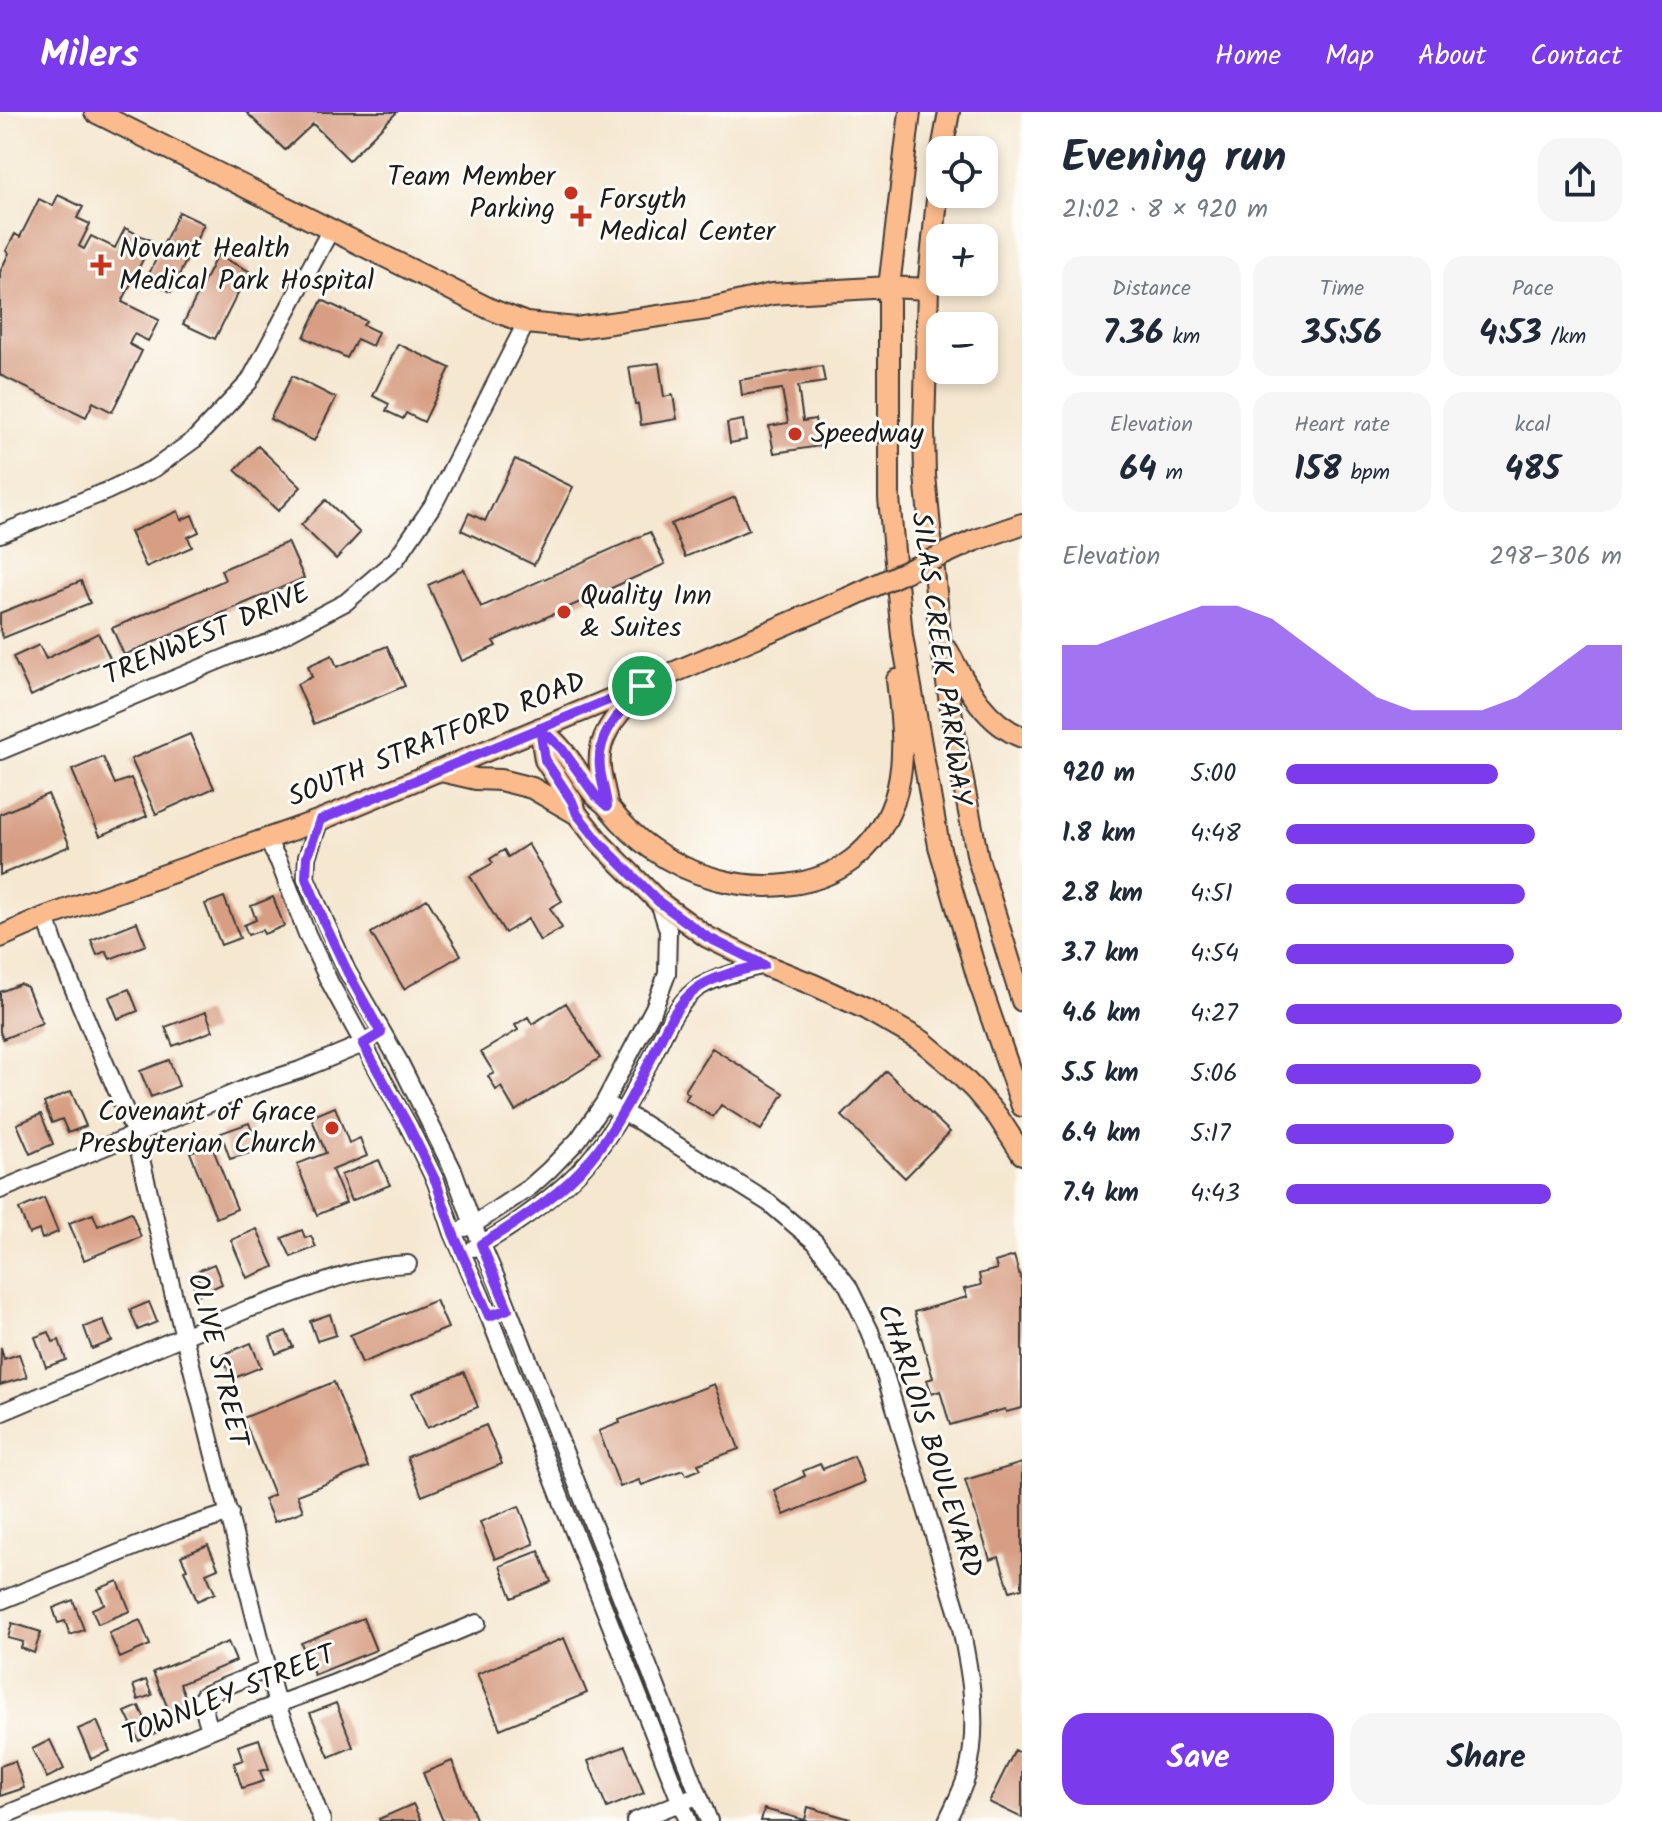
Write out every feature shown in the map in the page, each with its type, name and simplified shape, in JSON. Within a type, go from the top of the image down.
[{"type":"main road","points":[[95,112],[490,309],[526,323],[576,328],[707,309],[772,294],[889,287],[926,289]]},
{"type":"main road","name":"SILAS CREEK PARKWAY","points":[[910,112],[889,287],[889,498],[902,636],[939,846],[982,992],[1022,1106]]},
{"type":"main road","points":[[936,112],[939,136]]},
{"type":"main road","name":"SILAS CREEK PARKWAY","points":[[945,136],[949,112]]},
{"type":"main road","name":"SILAS CREEK PARKWAY","points":[[928,296],[925,475],[940,635],[957,750],[978,859],[1022,1001]]},
{"type":"main road","name":"SOUTH STRATFORD ROAD","points":[[0,937],[46,917],[320,820],[848,598],[973,541],[1022,524]]},
{"type":"main road","points":[[940,635],[977,702],[996,721],[1022,737]]},
{"type":"main road","points":[[540,728],[562,749],[595,795],[623,825],[665,858],[719,880],[750,885],[774,886],[815,880],[832,873],[869,845],[895,799],[902,758],[897,679],[902,636]]},
{"type":"main road","points":[[607,806],[600,767],[602,743],[606,731],[642,686]]},
{"type":"main road","points":[[540,728],[545,760],[577,814],[600,843],[659,902],[707,937],[866,1009],[922,1041],[975,1090],[998,1117],[1022,1154]]},
{"type":"main road","points":[[441,771],[476,779],[513,782],[532,788],[577,814]]},
{"type":"street","points":[[0,534],[155,468],[195,439],[249,382],[331,229]]},
{"type":"street","name":"TRENWEST DRIVE","points":[[0,751],[268,643],[346,602],[396,559],[435,502],[526,323]]},
{"type":"street","points":[[320,820],[307,857],[306,878],[347,971],[399,1061],[454,1172],[709,1821]]},
{"type":"street","points":[[266,838],[329,981],[436,1182],[453,1233],[489,1316],[688,1821]]},
{"type":"street","points":[[453,1233],[473,1225],[530,1187],[578,1140],[604,1103],[654,1008],[667,974],[668,930],[659,902]]},
{"type":"street","name":"OLIVE STREET","points":[[46,917],[135,1134],[277,1705],[322,1821]]},
{"type":"street","points":[[462,1254],[511,1226],[561,1188],[595,1153],[622,1112],[672,1016],[695,989],[734,972],[764,965]]},
{"type":"street","points":[[0,1190],[254,1085],[300,1070],[363,1044],[381,1033]]},
{"type":"street","name":"CHARLOIS BOULEVARD","points":[[604,1103],[769,1203],[815,1242],[848,1286],[870,1331],[958,1614],[966,1650],[973,1704],[972,1746],[967,1776],[947,1821]]},
{"type":"street","points":[[549,1170],[561,1188]]},
{"type":"street","points":[[0,1413],[248,1309],[352,1272],[408,1264]]},
{"type":"street","points":[[489,1316],[508,1309]]},
{"type":"street","points":[[538,1442],[559,1437]]},
{"type":"street","points":[[0,1601],[174,1531],[230,1513]]},
{"type":"street","name":"TOWNLEY STREET","points":[[0,1817],[477,1623]]},
{"type":"street","points":[[210,1730],[201,1700],[204,1695],[268,1669]]},
{"type":"street","points":[[635,1821],[698,1796]]},
{"type":"building","points":[[246,112],[397,112],[349,160],[313,124],[285,150]]},
{"type":"building","points":[[58,195],[83,207],[77,218],[90,224],[79,246],[84,249],[91,236],[115,248],[125,228],[152,241],[122,302],[159,320],[148,341],[134,334],[129,344],[142,351],[112,412],[93,402],[86,417],[0,375],[0,272],[9,253],[6,251],[15,234],[20,237],[39,199],[53,206]]},
{"type":"building","points":[[179,212],[204,224],[171,292],[146,280]]},
{"type":"building","points":[[217,255],[249,271],[215,339],[183,324]]},
{"type":"building","points":[[322,300],[366,321],[363,325],[378,332],[372,346],[357,339],[347,358],[304,337]]},
{"type":"building","points":[[398,344],[450,368],[424,422],[406,413],[403,419],[386,411],[389,404],[373,396]]},
{"type":"building","points":[[659,363],[664,397],[673,395],[677,419],[641,425],[629,367]]},
{"type":"building","points":[[822,366],[825,382],[798,386],[803,421],[815,419],[820,446],[774,453],[769,426],[788,423],[782,389],[742,395],[740,380]]},
{"type":"building","points":[[292,376],[336,398],[314,441],[270,419]]},
{"type":"building","points":[[743,420],[746,440],[730,443],[727,423]]},
{"type":"building","points":[[258,446],[301,487],[278,511],[235,470]]},
{"type":"building","points":[[515,459],[573,487],[534,565],[461,530],[469,513],[485,521]]},
{"type":"building","points":[[735,497],[749,530],[685,557],[671,524]]},
{"type":"building","points":[[326,500],[360,533],[336,559],[301,525]]},
{"type":"building","points":[[178,511],[181,520],[192,515],[199,532],[188,537],[192,547],[146,567],[130,532]]},
{"type":"building","points":[[650,532],[665,564],[493,641],[496,646],[462,661],[428,585],[464,569],[481,607]]},
{"type":"building","points":[[288,542],[304,578],[124,655],[112,628],[225,580],[221,570]]},
{"type":"building","points":[[81,581],[90,603],[3,638],[0,613]]},
{"type":"building","points":[[98,633],[110,658],[31,696],[13,657],[39,645],[46,659]]},
{"type":"building","points":[[387,646],[405,686],[314,724],[297,684],[312,677],[308,666],[332,655],[337,667]]},
{"type":"building","points":[[190,734],[214,788],[156,814],[131,759]]},
{"type":"building","points":[[103,757],[115,784],[131,778],[147,816],[100,836],[72,770]]},
{"type":"building","points":[[48,794],[70,846],[0,875],[0,814]]},
{"type":"building","points":[[528,844],[562,901],[550,908],[562,928],[540,941],[528,919],[505,933],[470,876],[493,863],[490,859],[504,850],[508,857]]},
{"type":"building","points":[[224,897],[240,938],[221,945],[205,904]]},
{"type":"building","points":[[273,897],[284,926],[264,934],[262,930],[248,935],[244,925],[256,920],[251,906]]},
{"type":"building","points":[[427,899],[461,955],[404,989],[371,933]]},
{"type":"building","points":[[137,922],[146,945],[110,959],[106,951],[97,955],[91,940]]},
{"type":"building","points":[[20,984],[27,987],[42,1023],[3,1039],[0,1032],[0,992]]},
{"type":"building","points":[[129,989],[138,1011],[118,1019],[109,997]]},
{"type":"building","points":[[566,1003],[600,1058],[515,1111],[501,1087],[496,1090],[488,1076],[494,1073],[481,1052],[518,1030],[515,1025],[528,1017],[532,1024]]},
{"type":"building","points":[[206,1012],[213,1031],[173,1046],[165,1027]]},
{"type":"building","points":[[712,1048],[784,1093],[761,1130],[721,1105],[713,1117],[685,1100],[689,1094],[685,1091]]},
{"type":"building","points":[[169,1060],[179,1086],[151,1097],[140,1071]]},
{"type":"building","points":[[886,1071],[950,1132],[905,1178],[842,1116]]},
{"type":"building","points":[[71,1091],[86,1126],[68,1133],[62,1119],[52,1123],[44,1103]]},
{"type":"building","points":[[335,1107],[349,1143],[360,1138],[367,1156],[332,1170],[346,1203],[317,1215],[297,1164],[326,1153],[311,1117]]},
{"type":"building","points":[[41,1114],[53,1144],[30,1154],[17,1124]]},
{"type":"building","points":[[249,1123],[259,1150],[230,1159],[221,1133]]},
{"type":"building","points":[[211,1144],[237,1209],[216,1218],[190,1152]]},
{"type":"building","points":[[379,1160],[390,1185],[351,1201],[341,1175]]},
{"type":"building","points":[[44,1198],[58,1232],[42,1239],[39,1230],[29,1234],[19,1209]]},
{"type":"building","points":[[131,1212],[141,1237],[84,1260],[69,1223],[93,1214],[98,1226]]},
{"type":"building","points":[[257,1229],[274,1267],[247,1278],[231,1240]]},
{"type":"building","points":[[302,1230],[305,1238],[311,1236],[316,1247],[291,1257],[282,1238]]},
{"type":"building","points":[[1014,1256],[1022,1283],[1022,1408],[1006,1412],[1005,1409],[950,1425],[940,1391],[932,1394],[927,1380],[933,1378],[914,1312],[967,1297],[964,1289],[981,1285],[979,1274],[997,1269],[995,1262]]},
{"type":"building","points":[[214,1264],[222,1284],[198,1295],[193,1284],[199,1281],[195,1272]]},
{"type":"building","points":[[436,1300],[448,1328],[362,1363],[350,1335]]},
{"type":"building","points":[[149,1302],[157,1322],[138,1330],[130,1310]]},
{"type":"building","points":[[330,1314],[336,1335],[317,1341],[310,1321]]},
{"type":"building","points":[[103,1320],[112,1341],[92,1349],[84,1327]]},
{"type":"building","points":[[286,1331],[293,1347],[276,1354],[270,1337]]},
{"type":"building","points":[[49,1332],[53,1342],[59,1340],[66,1360],[46,1367],[35,1337]]},
{"type":"building","points":[[251,1343],[261,1367],[232,1379],[222,1355]]},
{"type":"building","points":[[1,1347],[4,1359],[19,1354],[27,1377],[0,1385]]},
{"type":"building","points":[[464,1372],[478,1407],[427,1428],[412,1393]]},
{"type":"building","points":[[334,1382],[368,1467],[297,1495],[303,1511],[274,1522],[264,1499],[274,1495],[243,1418]]},
{"type":"building","points":[[714,1384],[739,1449],[698,1464],[701,1469],[686,1475],[683,1470],[642,1485],[639,1480],[620,1487],[599,1431],[620,1423],[619,1420]]},
{"type":"building","points":[[486,1425],[502,1464],[422,1496],[407,1457]]},
{"type":"building","points":[[854,1456],[865,1482],[784,1515],[774,1490],[805,1476],[803,1471],[820,1464],[823,1469]]},
{"type":"building","points":[[1022,1463],[1022,1588],[1010,1591],[999,1557],[990,1560],[965,1480]]},
{"type":"building","points":[[519,1506],[534,1544],[495,1559],[480,1522]]},
{"type":"building","points":[[208,1545],[218,1568],[206,1573],[215,1593],[197,1601],[181,1556]]},
{"type":"building","points":[[539,1551],[551,1582],[512,1598],[500,1566]]},
{"type":"building","points":[[118,1581],[130,1611],[98,1624],[92,1609],[104,1604],[98,1589]]},
{"type":"building","points":[[73,1600],[84,1630],[70,1635],[65,1621],[58,1623],[53,1608]]},
{"type":"building","points":[[363,1618],[376,1650],[314,1675],[301,1643]]},
{"type":"building","points":[[140,1620],[150,1645],[120,1658],[109,1633]]},
{"type":"building","points":[[12,1623],[41,1632],[34,1653],[21,1648],[23,1642],[8,1638]]},
{"type":"building","points":[[564,1638],[587,1693],[500,1729],[477,1674]]},
{"type":"building","points":[[228,1642],[236,1661],[180,1684],[190,1708],[171,1716],[153,1672]]},
{"type":"building","points":[[146,1680],[152,1695],[138,1700],[133,1685]]},
{"type":"building","points":[[336,1703],[353,1747],[329,1757],[310,1713]]},
{"type":"building","points":[[139,1706],[145,1719],[149,1717],[157,1732],[139,1741],[125,1712]]},
{"type":"building","points":[[97,1721],[110,1751],[91,1759],[78,1729]]},
{"type":"building","points":[[259,1739],[269,1769],[260,1771],[264,1781],[242,1788],[234,1763],[243,1760],[238,1746]]},
{"type":"building","points":[[50,1740],[64,1769],[47,1778],[32,1749]]},
{"type":"building","points":[[625,1746],[644,1793],[607,1808],[588,1761]]},
{"type":"building","points":[[1015,1750],[1022,1754],[1022,1818],[989,1802]]},
{"type":"building","points":[[15,1761],[24,1788],[0,1796],[0,1766]]},
{"type":"building","points":[[452,1761],[477,1821],[443,1821],[423,1773]]},
{"type":"building","points":[[413,1804],[421,1821],[379,1819]]},
{"type":"building","points":[[808,1807],[850,1819],[761,1821],[764,1809],[805,1820]]},
{"type":"place","name":"Team Member Parking","points":[[571,193]]},
{"type":"place","name":"Forsyth Medical Center","points":[[581,216]]},
{"type":"place","name":"Novant Health Medical Park Hospital","points":[[101,265]]},
{"type":"place","name":"Speedway","points":[[795,434]]},
{"type":"place","name":"Quality Inn & Suites","points":[[564,612]]},
{"type":"place","name":"Covenant of Grace Presbyterian Church","points":[[332,1128]]},
{"type":"route","points":[[642,686],[606,731],[602,743],[600,767],[607,806],[595,795],[562,749],[540,728],[545,760],[577,814],[600,843],[659,902],[707,937],[764,965],[734,972],[695,989],[672,1016],[622,1112],[595,1153],[567,1183],[511,1226],[481,1244],[508,1309],[489,1316],[453,1233],[436,1182],[363,1044],[381,1033],[325,924],[306,878],[307,857],[320,820],[441,771],[488,749],[642,686]]}]
